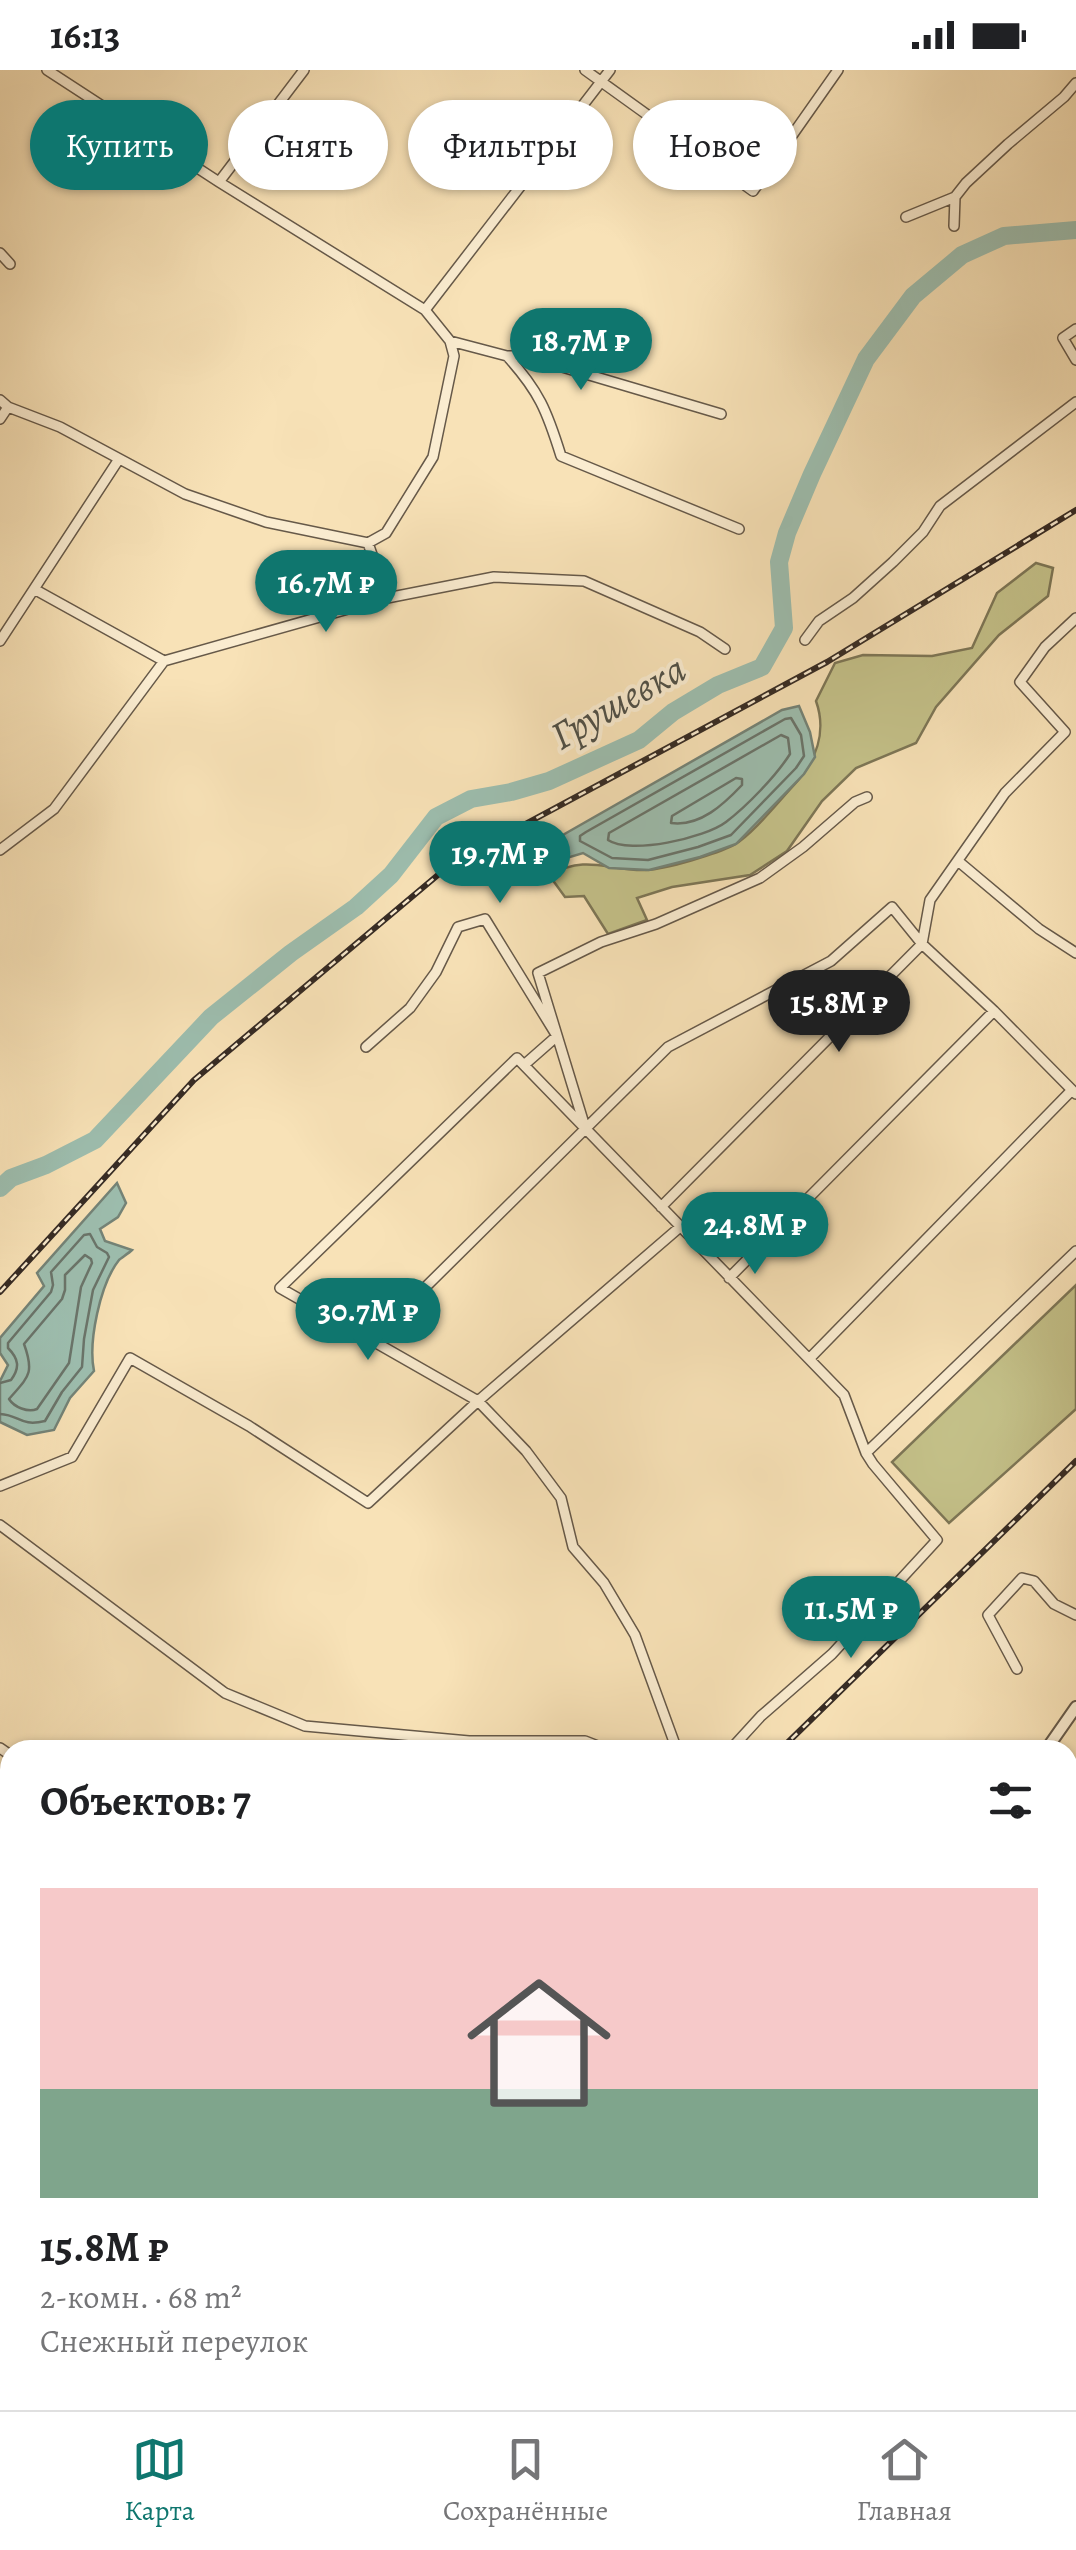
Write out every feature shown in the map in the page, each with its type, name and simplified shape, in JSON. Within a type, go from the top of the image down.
[{"type":"street","points":[[0,419],[4,403],[60,427],[185,494],[266,522],[368,543],[386,533],[433,457],[454,356],[450,341],[425,310],[48,70]]},
{"type":"street","points":[[67,82],[76,70]]},
{"type":"street","points":[[219,182],[304,70]]},
{"type":"street","points":[[584,70],[753,191],[838,70]]},
{"type":"street","points":[[425,310],[610,70]]},
{"type":"street","points":[[906,217],[955,197],[983,166],[1032,126],[1076,82]]},
{"type":"street","points":[[954,226],[955,197]]},
{"type":"street","points":[[0,253],[10,264]]},
{"type":"street","points":[[1076,330],[1064,338],[1076,360]]},
{"type":"street","points":[[450,341],[507,356],[526,356],[721,414]]},
{"type":"street","points":[[507,356],[531,382],[548,414],[561,456],[739,529]]},
{"type":"street","points":[[806,640],[820,620],[853,598],[893,562],[940,506],[1076,402]]},
{"type":"street","points":[[0,641],[120,459]]},
{"type":"street","points":[[368,543],[387,598]]},
{"type":"street","points":[[0,850],[54,809],[164,661],[387,598],[494,577],[584,581],[700,632],[725,649]]},
{"type":"street","points":[[34,589],[164,661]]},
{"type":"street","points":[[661,1207],[922,944],[930,900],[1005,794],[1065,732],[1020,682],[1045,647],[1076,618]]},
{"type":"street","points":[[586,1130],[538,972],[600,942],[656,924],[760,878],[855,802],[867,798]]},
{"type":"street","points":[[958,861],[1040,929],[1076,953]]},
{"type":"street","points":[[370,1342],[668,1047],[831,961],[892,907],[922,944],[1074,1092],[810,1358]]},
{"type":"street","points":[[366,1047],[410,1008],[436,972],[458,927],[486,919],[557,1036]]},
{"type":"street","points":[[729,1278],[994,1011]]},
{"type":"street","points":[[557,1036],[520,1061],[280,1288],[478,1401],[526,1451],[561,1498],[573,1546],[604,1584],[635,1634],[674,1740]]},
{"type":"street","points":[[520,1061],[844,1394],[866,1453],[937,1540],[832,1654],[739,1740]]},
{"type":"street","points":[[0,1486],[72,1457],[130,1358],[249,1426],[368,1503],[478,1401],[680,1227]]},
{"type":"street","points":[[866,1453],[1076,1251]]},
{"type":"street","points":[[0,1525],[225,1693],[305,1726],[457,1740]]},
{"type":"street","points":[[1018,1668],[988,1615],[1022,1578],[1034,1580],[1054,1604],[1076,1614]]},
{"type":"street","points":[[1053,1740],[1076,1707]]},
{"type":"shaded area","points":[[1036,563],[1053,568],[1048,596],[999,635],[936,707],[916,743],[856,768],[822,801],[787,851],[750,875],[672,887],[637,898],[647,920],[608,934],[584,896],[565,897],[549,875],[587,864],[655,869],[734,845],[766,817],[808,766],[820,735],[816,701],[835,663],[863,655],[932,656],[972,648],[997,593]]},
{"type":"shaded area","points":[[1076,1285],[1076,1409],[949,1523],[892,1462]]},
{"type":"water","points":[[799,706],[815,757],[804,774],[736,844],[649,870],[609,868],[583,853],[560,860],[554,840],[782,710]]},
{"type":"water","points":[[117,1183],[126,1203],[118,1217],[100,1229],[105,1241],[132,1250],[112,1270],[101,1298],[93,1345],[94,1371],[70,1398],[54,1430],[27,1435],[0,1422],[0,1381],[8,1365],[0,1353],[0,1338],[44,1286],[37,1273]]},
{"type":"waterway","name":"Грушевка","points":[[0,1188],[11,1178],[95,1140],[211,1017],[356,907],[391,875],[436,817],[471,799],[549,781],[639,740],[673,712],[718,685],[762,667],[784,628],[779,562],[787,533],[866,359],[913,296],[962,255],[1004,236],[1076,230]]},
{"type":"railway","points":[[0,1292],[194,1080],[451,864],[827,662],[1076,510]]},
{"type":"railway","points":[[790,1740],[1076,1461]]}]
